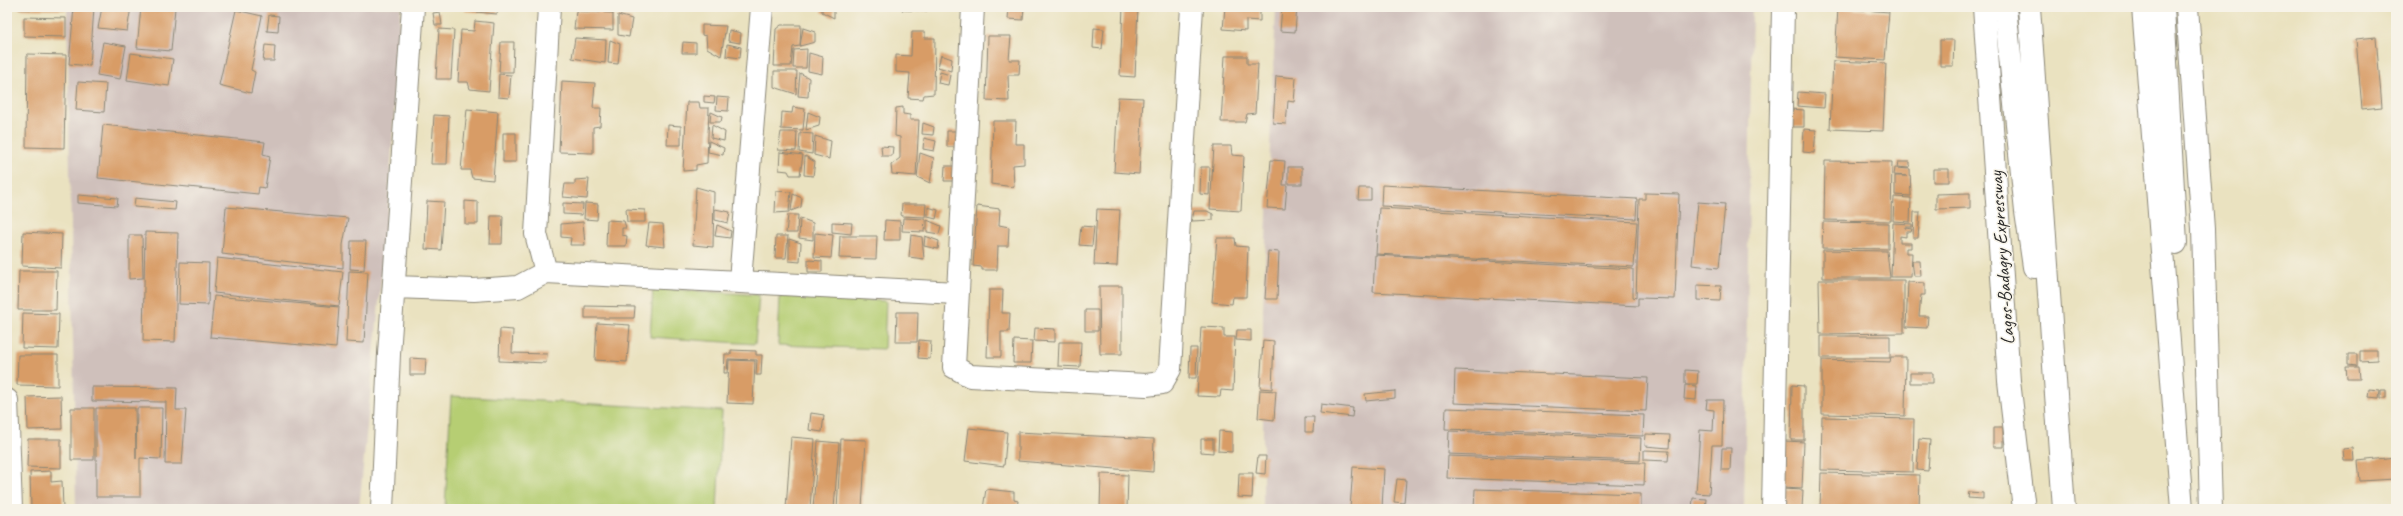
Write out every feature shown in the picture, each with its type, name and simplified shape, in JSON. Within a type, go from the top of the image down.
[{"type":"main road","points":[[382,509],[413,7]]},
{"type":"main road","points":[[546,272],[536,234],[549,7]]},
{"type":"main road","points":[[740,282],[762,7]]},
{"type":"main road","points":[[973,7],[954,367],[962,373],[970,376],[1146,386],[1162,382],[1170,369],[1192,7]]},
{"type":"main road","points":[[1762,509],[1772,7]]},
{"type":"main road","points":[[1773,509],[1783,7]]},
{"type":"main road","name":"Lagos-Badagry Expressway","points":[[1984,7],[2009,381],[2024,509]]},
{"type":"main road","points":[[2004,7],[2026,212],[2058,438]]},
{"type":"main road","points":[[2029,7],[2064,509]]},
{"type":"main road","points":[[2142,7],[2182,509]]},
{"type":"main road","points":[[2163,7],[2176,248],[2179,462]]},
{"type":"main road","points":[[2187,7],[2203,229],[2211,509]]},
{"type":"main road","points":[[395,287],[474,290],[518,287],[546,272],[957,293]]},
{"type":"main road","points":[[7,400],[11,509]]},
{"type":"shaded area","points":[[67,7],[401,7],[388,209],[359,509],[76,509]]},
{"type":"shaded area","points":[[1276,7],[1752,7],[1744,509],[1263,509],[1263,309]]},
{"type":"green space","points":[[653,288],[759,295],[755,344],[650,337]]},
{"type":"green space","points":[[780,296],[886,301],[884,349],[778,345]]},
{"type":"green space","points":[[451,396],[722,411],[717,509],[445,509]]},
{"type":"building","points":[[19,7],[66,7],[66,10],[19,9]]},
{"type":"building","points":[[74,7],[94,7],[90,66],[69,64]]},
{"type":"building","points":[[102,7],[131,7],[127,31],[98,28]]},
{"type":"building","points":[[141,7],[175,8],[171,51],[137,48]]},
{"type":"building","points":[[465,7],[498,8],[497,14],[465,11]]},
{"type":"building","points":[[822,7],[834,7],[834,18],[822,12]]},
{"type":"building","points":[[903,7],[927,7],[927,11],[902,10]]},
{"type":"building","points":[[1009,7],[1024,7],[1023,20],[1008,19]]},
{"type":"building","points":[[1123,7],[1138,7],[1135,77],[1120,76]]},
{"type":"building","points":[[1225,7],[1260,7],[1260,21],[1246,20],[1246,31],[1223,29]]},
{"type":"building","points":[[1282,7],[1297,7],[1295,32],[1280,31]]},
{"type":"building","points":[[1838,8],[1889,12],[1885,60],[1835,57]]},
{"type":"building","points":[[236,10],[262,16],[251,70],[255,72],[251,93],[219,85]]},
{"type":"building","points":[[576,11],[613,13],[613,30],[574,29]]},
{"type":"building","points":[[440,12],[442,25],[435,25],[433,13]]},
{"type":"building","points":[[269,15],[279,16],[278,32],[267,31]]},
{"type":"building","points":[[618,15],[632,19],[629,37],[618,35]]},
{"type":"building","points":[[24,17],[66,18],[66,37],[24,36]]},
{"type":"building","points":[[475,21],[494,23],[489,91],[470,89],[468,82],[458,82],[461,30],[474,31]]},
{"type":"building","points":[[702,25],[726,26],[721,56],[707,48],[706,36],[702,35]]},
{"type":"building","points":[[781,25],[801,25],[800,46],[793,47],[791,66],[774,66],[776,29]]},
{"type":"building","points":[[803,28],[815,32],[815,42],[800,46]]},
{"type":"building","points":[[1094,28],[1104,29],[1102,49],[1093,48]]},
{"type":"building","points":[[439,29],[454,30],[451,79],[436,79]]},
{"type":"building","points":[[729,30],[741,33],[740,43],[728,41]]},
{"type":"building","points":[[912,32],[925,32],[925,38],[935,38],[934,94],[924,95],[923,99],[908,98],[910,73],[896,72],[896,55],[911,56]]},
{"type":"building","points":[[988,36],[1011,36],[1009,60],[1020,60],[1019,75],[1008,75],[1009,101],[986,100]]},
{"type":"building","points":[[2376,37],[2382,107],[2362,109],[2356,39]]},
{"type":"building","points":[[575,38],[606,40],[605,63],[572,58]]},
{"type":"building","points":[[610,40],[620,44],[618,64],[608,63]]},
{"type":"building","points":[[1940,40],[1954,40],[1953,66],[1940,66]]},
{"type":"building","points":[[103,42],[126,46],[120,79],[97,75]]},
{"type":"building","points":[[501,42],[514,42],[513,72],[499,72]]},
{"type":"building","points":[[683,42],[696,43],[696,53],[682,53]]},
{"type":"building","points":[[727,44],[741,47],[740,58],[726,56]]},
{"type":"building","points":[[265,45],[275,46],[274,61],[263,61]]},
{"type":"building","points":[[807,49],[806,68],[793,68],[794,50]]},
{"type":"building","points":[[131,53],[173,59],[169,86],[127,80]]},
{"type":"building","points":[[809,53],[823,57],[822,74],[808,71]]},
{"type":"building","points":[[27,54],[66,55],[64,148],[26,147]]},
{"type":"building","points":[[941,55],[952,59],[951,71],[938,67]]},
{"type":"building","points":[[1225,56],[1247,56],[1247,64],[1258,64],[1255,113],[1247,114],[1245,122],[1221,122]]},
{"type":"building","points":[[1833,61],[1886,63],[1883,131],[1830,129]]},
{"type":"building","points":[[774,71],[797,71],[796,94],[774,87]]},
{"type":"building","points":[[940,72],[950,75],[948,85],[938,83]]},
{"type":"building","points":[[800,73],[809,78],[808,97],[798,96]]},
{"type":"building","points":[[499,74],[511,75],[509,98],[498,97]]},
{"type":"building","points":[[1276,76],[1296,78],[1294,102],[1288,101],[1286,124],[1273,123]]},
{"type":"building","points":[[562,81],[595,83],[593,108],[601,108],[600,126],[593,127],[593,153],[559,152]]},
{"type":"building","points":[[78,82],[106,84],[104,112],[76,110]]},
{"type":"building","points":[[1798,92],[1825,94],[1824,108],[1797,106]]},
{"type":"building","points":[[704,96],[715,97],[714,103],[704,102]]},
{"type":"building","points":[[717,97],[729,98],[728,111],[716,110]]},
{"type":"building","points":[[1118,97],[1143,98],[1139,174],[1114,172]]},
{"type":"building","points":[[687,102],[699,102],[700,108],[709,108],[707,163],[696,165],[696,170],[683,171]]},
{"type":"building","points":[[793,107],[805,109],[803,130],[781,129],[782,112],[792,113]]},
{"type":"building","points":[[903,107],[903,114],[910,115],[910,120],[919,120],[916,176],[892,174],[891,165],[900,158],[900,137],[895,136],[896,108]]},
{"type":"building","points":[[467,109],[498,112],[493,180],[472,178],[470,170],[461,170]]},
{"type":"building","points":[[1791,109],[1804,110],[1804,127],[1790,127]]},
{"type":"building","points":[[711,112],[722,117],[721,122],[710,122]]},
{"type":"building","points":[[808,112],[820,117],[819,126],[806,130]]},
{"type":"building","points":[[434,115],[449,116],[447,164],[431,164]]},
{"type":"building","points":[[993,121],[1016,121],[1015,144],[1024,144],[1024,164],[1013,165],[1014,187],[991,184]]},
{"type":"building","points":[[923,123],[934,127],[933,135],[922,134]]},
{"type":"building","points":[[103,125],[265,142],[263,154],[270,156],[265,188],[259,187],[258,194],[98,178]]},
{"type":"building","points":[[668,125],[681,126],[681,145],[667,145]]},
{"type":"building","points":[[712,125],[725,132],[724,141],[711,138]]},
{"type":"building","points":[[1804,129],[1816,130],[1814,153],[1803,152]]},
{"type":"building","points":[[947,131],[958,131],[958,147],[947,147]]},
{"type":"building","points":[[781,132],[797,132],[796,151],[778,150]]},
{"type":"building","points":[[503,133],[516,133],[516,162],[503,162]]},
{"type":"building","points":[[800,133],[813,134],[812,154],[799,152]]},
{"type":"building","points":[[815,136],[831,141],[829,159],[814,155]]},
{"type":"building","points":[[924,138],[936,141],[934,151],[923,149]]},
{"type":"building","points":[[709,141],[724,148],[723,155],[708,152]]},
{"type":"building","points":[[881,146],[893,147],[892,156],[882,156]]},
{"type":"building","points":[[1214,146],[1231,146],[1232,155],[1244,156],[1241,211],[1210,209]]},
{"type":"building","points":[[780,152],[803,155],[800,175],[790,175],[788,171],[779,170]]},
{"type":"building","points":[[920,153],[934,158],[930,183],[917,177]]},
{"type":"building","points":[[805,156],[815,162],[813,176],[804,175]]},
{"type":"building","points":[[1271,160],[1285,161],[1283,185],[1287,185],[1285,209],[1267,208]]},
{"type":"building","points":[[1825,161],[1892,162],[1891,221],[1824,220]]},
{"type":"building","points":[[1898,162],[1910,162],[1910,165],[1908,168],[1897,167]]},
{"type":"building","points":[[945,166],[957,166],[956,181],[944,181]]},
{"type":"building","points":[[1201,167],[1210,167],[1209,195],[1200,194]]},
{"type":"building","points":[[1288,167],[1302,167],[1302,184],[1288,184]]},
{"type":"building","points":[[1895,168],[1910,169],[1911,196],[1895,195],[1895,176],[1907,176],[1894,175]]},
{"type":"building","points":[[1933,169],[1949,169],[1949,182],[1933,182]]},
{"type":"building","points":[[589,179],[587,199],[563,197],[565,184],[575,184],[575,180]]},
{"type":"building","points":[[1382,185],[1637,199],[1636,219],[1381,206]]},
{"type":"building","points":[[696,187],[714,192],[713,247],[693,245]]},
{"type":"building","points":[[1359,188],[1371,188],[1371,200],[1358,200]]},
{"type":"building","points":[[776,191],[791,192],[789,212],[775,213]]},
{"type":"building","points":[[1645,193],[1679,194],[1675,299],[1638,298],[1638,306],[1373,292],[1375,255],[1633,269],[1633,297],[1636,298],[1639,199],[1645,199]]},
{"type":"building","points":[[1970,193],[1970,208],[1936,209],[1936,194]]},
{"type":"building","points":[[793,194],[802,198],[801,207],[791,211]]},
{"type":"building","points":[[78,195],[118,198],[117,206],[78,203]]},
{"type":"building","points":[[1894,197],[1911,198],[1910,222],[1893,221]]},
{"type":"building","points":[[135,198],[176,202],[175,210],[134,207]]},
{"type":"building","points":[[427,201],[444,202],[441,250],[425,249]]},
{"type":"building","points":[[465,201],[478,202],[478,224],[465,224]]},
{"type":"building","points":[[1698,202],[1725,204],[1719,268],[1692,265]]},
{"type":"building","points":[[563,203],[583,204],[582,215],[563,214]]},
{"type":"building","points":[[585,203],[598,204],[597,220],[584,219]]},
{"type":"building","points":[[902,204],[926,204],[925,217],[901,216]]},
{"type":"building","points":[[977,206],[1000,209],[999,225],[1009,227],[1008,246],[998,246],[997,270],[982,270],[982,267],[973,266]]},
{"type":"building","points":[[226,207],[348,218],[343,245],[343,268],[222,254]]},
{"type":"building","points":[[928,207],[938,210],[936,219],[928,217]]},
{"type":"building","points":[[1379,208],[1637,222],[1634,267],[1376,254]]},
{"type":"building","points":[[626,209],[645,210],[645,222],[627,222]]},
{"type":"building","points":[[715,209],[730,212],[728,223],[715,220]]},
{"type":"building","points":[[1097,209],[1120,210],[1117,266],[1094,265]]},
{"type":"building","points":[[1194,211],[1207,211],[1213,214],[1213,220],[1192,221]]},
{"type":"building","points":[[1914,212],[1920,212],[1918,238],[1913,238]]},
{"type":"building","points":[[788,215],[798,215],[797,233],[786,233]]},
{"type":"building","points":[[491,216],[503,216],[502,244],[490,244]]},
{"type":"building","points":[[800,218],[813,223],[813,240],[799,238]]},
{"type":"building","points":[[903,218],[925,219],[924,232],[902,231]]},
{"type":"building","points":[[607,220],[624,221],[626,228],[622,228],[622,235],[627,236],[626,246],[606,246]]},
{"type":"building","points":[[885,220],[900,221],[900,240],[884,240]]},
{"type":"building","points":[[927,220],[941,226],[939,234],[927,232]]},
{"type":"building","points":[[583,222],[585,245],[570,245],[571,238],[561,237],[561,224]]},
{"type":"building","points":[[832,222],[852,223],[851,234],[832,232]]},
{"type":"building","points":[[1823,222],[1888,223],[1888,249],[1822,248]]},
{"type":"building","points":[[649,223],[663,224],[665,247],[646,245]]},
{"type":"building","points":[[1893,223],[1912,224],[1912,227],[1905,227],[1912,229],[1911,232],[1906,232],[1906,237],[1900,236],[1900,243],[1911,243],[1911,248],[1906,248],[1906,253],[1912,253],[1911,277],[1891,277]]},
{"type":"building","points":[[717,225],[731,231],[730,238],[715,236]]},
{"type":"building","points":[[1081,226],[1094,227],[1092,246],[1079,245]]},
{"type":"building","points":[[23,232],[62,234],[61,268],[22,266]]},
{"type":"building","points":[[145,232],[178,233],[175,342],[143,341]]},
{"type":"building","points":[[815,233],[833,235],[831,258],[814,257]]},
{"type":"building","points":[[129,235],[142,235],[143,278],[129,279]]},
{"type":"building","points":[[911,235],[922,237],[924,259],[909,257]]},
{"type":"building","points":[[776,236],[788,236],[786,258],[775,258]]},
{"type":"building","points":[[840,236],[877,236],[876,259],[839,258]]},
{"type":"building","points":[[925,236],[939,241],[938,249],[924,246]]},
{"type":"building","points":[[1217,238],[1235,238],[1236,246],[1248,247],[1246,297],[1233,297],[1232,304],[1212,302]]},
{"type":"building","points":[[789,239],[801,243],[800,262],[789,261]]},
{"type":"building","points":[[351,241],[366,241],[364,270],[350,269]]},
{"type":"building","points":[[1823,250],[1887,251],[1890,278],[1823,278]]},
{"type":"building","points":[[1268,251],[1279,252],[1277,299],[1265,299]]},
{"type":"building","points":[[217,258],[343,272],[339,306],[214,293]]},
{"type":"building","points":[[808,260],[822,261],[822,272],[808,272]]},
{"type":"building","points":[[1912,261],[1920,261],[1921,276],[1914,276]]},
{"type":"building","points":[[180,262],[209,263],[208,305],[179,304]]},
{"type":"building","points":[[19,271],[57,271],[56,310],[18,310]]},
{"type":"building","points":[[349,271],[368,272],[364,343],[346,342]]},
{"type":"building","points":[[1819,280],[1904,280],[1904,333],[1820,334]]},
{"type":"building","points":[[1908,282],[1925,283],[1925,295],[1921,295],[1919,316],[1928,316],[1927,328],[1906,327]]},
{"type":"building","points":[[1697,285],[1721,286],[1720,301],[1697,300]]},
{"type":"building","points":[[1099,286],[1122,286],[1122,354],[1100,354]]},
{"type":"building","points":[[989,290],[1003,290],[1002,313],[1010,313],[1009,332],[1001,332],[1001,357],[987,357]]},
{"type":"building","points":[[214,296],[339,307],[336,348],[210,337]]},
{"type":"building","points":[[585,306],[635,307],[634,318],[585,318]]},
{"type":"building","points":[[1085,310],[1098,310],[1098,331],[1085,331]]},
{"type":"building","points":[[897,312],[918,312],[917,342],[896,342]]},
{"type":"building","points":[[23,313],[59,314],[58,349],[22,348]]},
{"type":"building","points":[[597,323],[630,325],[627,362],[595,360]]},
{"type":"building","points":[[1201,327],[1224,328],[1224,337],[1235,337],[1233,391],[1221,390],[1220,397],[1197,396]]},
{"type":"building","points":[[1035,328],[1055,329],[1055,342],[1034,341]]},
{"type":"building","points":[[500,329],[513,330],[512,353],[547,354],[546,363],[499,361]]},
{"type":"building","points":[[1237,330],[1251,330],[1251,341],[1236,340]]},
{"type":"building","points":[[1821,336],[1890,336],[1890,358],[1821,358]]},
{"type":"building","points":[[919,340],[931,341],[930,359],[918,358]]},
{"type":"building","points":[[1014,340],[1032,341],[1031,363],[1013,363]]},
{"type":"building","points":[[1263,340],[1274,341],[1272,389],[1260,388]]},
{"type":"building","points":[[1059,342],[1081,342],[1080,367],[1058,366]]},
{"type":"building","points":[[1190,348],[1197,348],[1196,378],[1189,378]]},
{"type":"building","points":[[731,350],[756,351],[756,355],[762,355],[761,375],[756,375],[757,360],[728,359],[727,373],[724,373],[725,354],[731,354]]},
{"type":"building","points":[[2360,351],[2377,351],[2377,360],[2360,361]]},
{"type":"building","points":[[2348,354],[2357,354],[2357,366],[2348,365]]},
{"type":"building","points":[[18,355],[58,355],[58,386],[17,385]]},
{"type":"building","points":[[1891,357],[1906,357],[1905,416],[1822,414],[1822,360],[1890,362]]},
{"type":"building","points":[[410,358],[426,359],[425,375],[410,375]]},
{"type":"building","points":[[729,360],[755,361],[753,404],[727,403]]},
{"type":"building","points":[[2346,367],[2359,367],[2360,379],[2347,379]]},
{"type":"building","points":[[1455,370],[1648,378],[1646,411],[1454,403]]},
{"type":"building","points":[[1685,370],[1698,371],[1697,384],[1685,384]]},
{"type":"building","points":[[1910,373],[1933,373],[1933,383],[1910,383]]},
{"type":"building","points":[[1685,385],[1697,386],[1696,400],[1684,399]]},
{"type":"building","points":[[1792,385],[1804,386],[1804,440],[1791,440]]},
{"type":"building","points":[[92,387],[177,388],[176,410],[186,410],[182,464],[165,464],[166,402],[92,401]]},
{"type":"building","points":[[2369,389],[2380,390],[2379,398],[2368,397]]},
{"type":"building","points":[[1260,390],[1276,391],[1274,420],[1258,418]]},
{"type":"building","points":[[2381,390],[2386,390],[2386,398],[2381,398]]},
{"type":"building","points":[[1395,391],[1395,398],[1366,401],[1365,394]]},
{"type":"building","points":[[61,396],[62,429],[28,430],[27,397]]},
{"type":"building","points":[[1707,400],[1723,400],[1722,445],[1712,445],[1709,494],[1696,493],[1700,430],[1713,431],[1714,410],[1706,409]]},
{"type":"building","points":[[1321,404],[1353,408],[1352,417],[1320,413]]},
{"type":"building","points":[[71,408],[94,408],[94,460],[71,460]]},
{"type":"building","points":[[96,408],[135,408],[136,459],[137,408],[162,408],[161,459],[140,458],[140,497],[96,497]]},
{"type":"building","points":[[1446,408],[1644,415],[1643,436],[1445,429]]},
{"type":"building","points":[[811,413],[824,415],[822,432],[809,430]]},
{"type":"building","points":[[1305,417],[1314,417],[1313,432],[1305,432]]},
{"type":"building","points":[[1822,417],[1914,419],[1913,472],[1821,470]]},
{"type":"building","points":[[969,428],[1007,432],[1004,466],[965,461]]},
{"type":"building","points":[[1993,428],[2003,428],[2003,447],[1993,447]]},
{"type":"building","points":[[1219,431],[1232,432],[1232,452],[1218,451]]},
{"type":"building","points":[[1449,431],[1641,438],[1640,461],[1448,454]]},
{"type":"building","points":[[1018,432],[1154,439],[1153,472],[1018,461]]},
{"type":"building","points":[[1646,434],[1670,435],[1669,448],[1645,446]]},
{"type":"building","points":[[791,437],[815,439],[810,509],[786,509]]},
{"type":"building","points":[[28,439],[61,439],[61,468],[27,467]]},
{"type":"building","points":[[841,439],[866,440],[862,509],[837,509]]},
{"type":"building","points":[[1201,439],[1213,439],[1213,453],[1201,452]]},
{"type":"building","points":[[1919,439],[1930,440],[1928,471],[1917,470]]},
{"type":"building","points":[[818,441],[839,443],[834,509],[813,509]]},
{"type":"building","points":[[1785,441],[1804,442],[1802,488],[1782,487]]},
{"type":"building","points":[[1722,448],[1731,448],[1730,470],[1721,470]]},
{"type":"building","points":[[2353,448],[2354,461],[2344,461],[2343,449]]},
{"type":"building","points":[[1644,450],[1669,451],[1668,461],[1644,460]]},
{"type":"building","points":[[1258,456],[1266,456],[1265,474],[1256,473]]},
{"type":"building","points":[[1448,456],[1645,463],[1644,485],[1447,478]]},
{"type":"building","points":[[2395,457],[2396,479],[2360,481],[2358,461]]},
{"type":"building","points":[[1353,467],[1384,469],[1382,509],[1350,509]]},
{"type":"building","points":[[51,471],[51,482],[62,481],[63,509],[31,509],[30,472]]},
{"type":"building","points":[[1239,473],[1253,473],[1252,498],[1238,497]]},
{"type":"building","points":[[1821,473],[1920,475],[1919,509],[1820,509]]},
{"type":"building","points":[[1101,474],[1128,475],[1127,509],[1100,509]]},
{"type":"building","points":[[1397,479],[1406,480],[1404,503],[1394,502]]},
{"type":"building","points":[[986,489],[1014,492],[1014,500],[1018,501],[1017,509],[983,509]]},
{"type":"building","points":[[1475,489],[1641,494],[1641,509],[1474,509]]},
{"type":"building","points":[[1783,489],[1803,490],[1802,509],[1782,509]]},
{"type":"building","points":[[1969,492],[1983,493],[1983,499],[1968,498]]},
{"type":"building","points":[[1693,498],[1706,499],[1705,509],[1692,509]]}]
